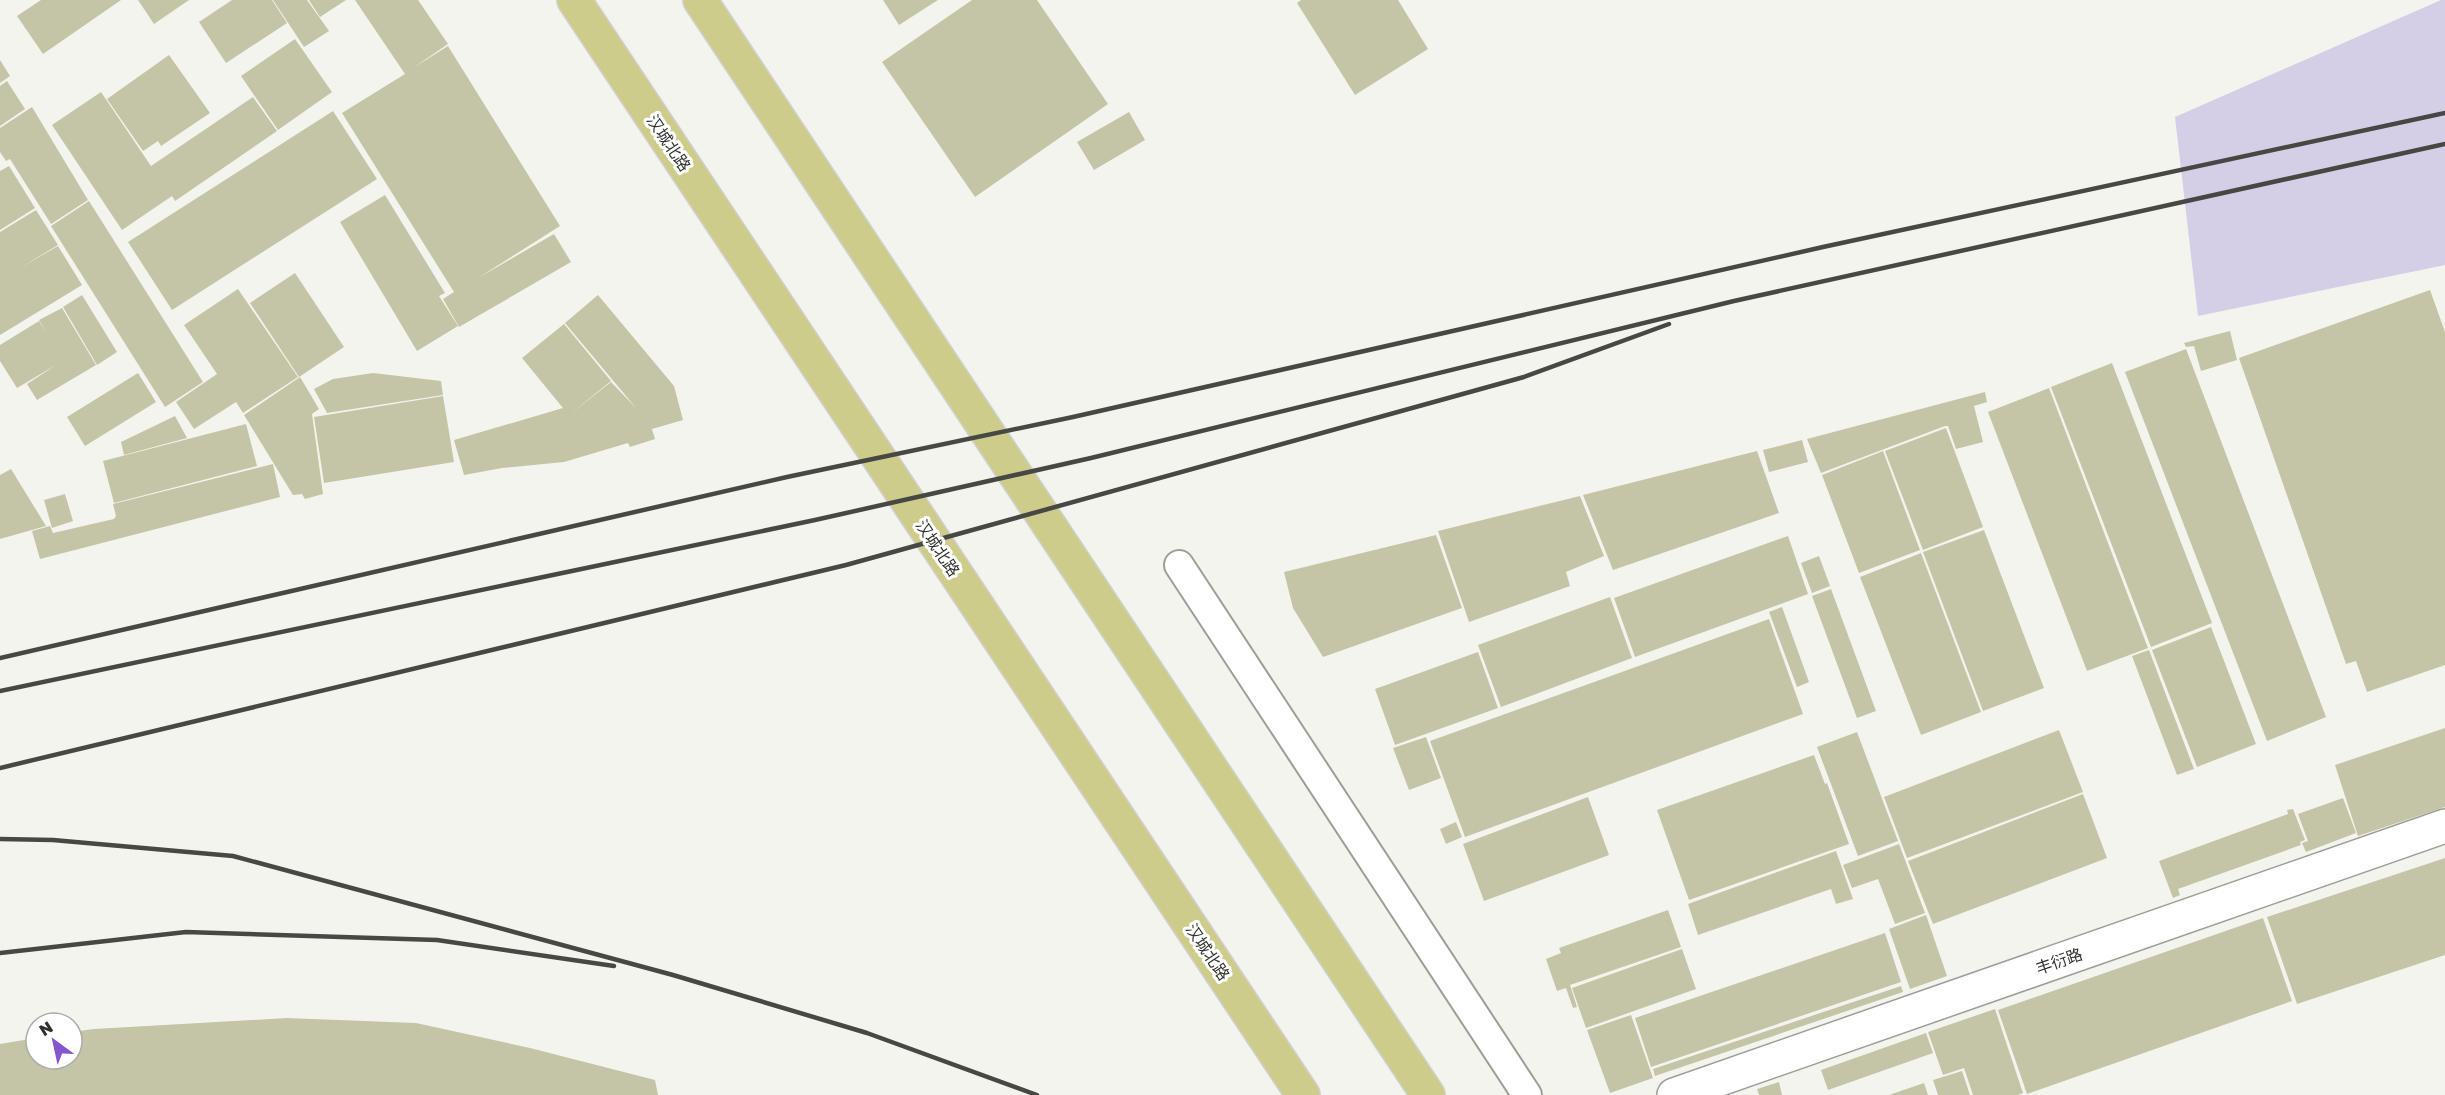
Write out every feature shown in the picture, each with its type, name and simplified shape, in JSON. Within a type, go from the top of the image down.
[{"type":"main road","name":"汉城北路","points":[[574,0],[1303,1095]]},
{"type":"main road","points":[[700,0],[1428,1095]]},
{"type":"street","points":[[1179,565],[1527,1095]]},
{"type":"street","name":"丰衍路","points":[[1674,1095],[2445,826]]},
{"type":"shaded area","points":[[2445,0],[2445,265],[2198,316],[2175,117]]},
{"type":"building","points":[[41,0],[121,0],[43,54],[17,16]]},
{"type":"building","points":[[138,0],[189,0],[154,24]]},
{"type":"building","points":[[232,0],[272,0],[287,23],[226,63],[199,22]]},
{"type":"building","points":[[273,0],[307,0],[329,31],[304,47]]},
{"type":"building","points":[[309,0],[346,0],[320,17]]},
{"type":"building","points":[[355,0],[418,0],[448,44],[413,68],[448,46],[560,226],[478,278],[554,234],[571,262],[459,327],[443,299],[454,292],[342,113],[405,74]]},
{"type":"building","points":[[883,0],[938,0],[899,25]]},
{"type":"building","points":[[972,0],[1037,0],[1108,104],[975,197],[882,62]]},
{"type":"building","points":[[1301,0],[1398,0],[1428,49],[1355,95],[1297,3]]},
{"type":"building","points":[[295,39],[332,92],[278,130],[241,76]]},
{"type":"building","points":[[169,55],[210,113],[161,146],[158,141],[143,151],[107,99]]},
{"type":"building","points":[[0,60],[10,76],[0,83]]},
{"type":"building","points":[[7,81],[25,109],[0,126],[0,86]]},
{"type":"building","points":[[101,92],[151,166],[253,97],[277,131],[175,201],[172,196],[122,230],[52,125]]},
{"type":"building","points":[[32,107],[88,200],[51,224],[10,159],[6,161],[0,152],[0,128]]},
{"type":"building","points":[[333,111],[377,179],[172,310],[128,242]]},
{"type":"building","points":[[1129,112],[1145,140],[1094,170],[1077,142]]},
{"type":"building","points":[[9,166],[35,208],[0,230],[0,171]]},
{"type":"building","points":[[385,195],[445,293],[439,296],[458,326],[417,351],[340,222]]},
{"type":"building","points":[[89,201],[203,382],[165,407],[51,226]]},
{"type":"building","points":[[36,210],[58,245],[20,268],[58,246],[82,285],[0,335],[0,232]]},
{"type":"building","points":[[295,273],[344,347],[299,377],[250,303]]},
{"type":"building","points":[[238,289],[298,377],[243,413],[236,402],[194,429],[176,402],[217,374],[184,325]]},
{"type":"building","points":[[2430,290],[2445,332],[2445,665],[2367,692],[2356,661],[2346,664],[2239,358]]},
{"type":"building","points":[[82,295],[117,352],[97,365],[63,307]]},
{"type":"building","points":[[598,295],[674,386],[683,420],[652,429],[646,410],[655,439],[630,447],[628,443],[564,462],[502,468],[464,475],[454,440],[563,408],[522,358],[564,324],[611,381],[569,415],[611,382],[636,408],[565,323]]},
{"type":"building","points":[[62,308],[96,365],[37,400],[27,384],[56,365],[17,388],[0,361],[0,345],[39,321],[47,334],[39,320]]},
{"type":"building","points":[[2230,331],[2237,360],[2201,371],[2194,346],[2186,347],[2184,343]]},
{"type":"building","points":[[2186,349],[2326,717],[2267,741],[2125,372]]},
{"type":"building","points":[[2112,363],[2212,623],[2151,647],[2051,387]]},
{"type":"building","points":[[138,373],[156,402],[85,446],[67,417]]},
{"type":"building","points":[[373,373],[441,381],[443,395],[327,413],[314,389],[333,379]]},
{"type":"building","points":[[300,377],[319,409],[312,414],[323,494],[305,499],[302,494],[293,495],[244,415]]},
{"type":"building","points":[[2049,388],[2148,648],[2087,671],[1988,412]]},
{"type":"building","points":[[1985,392],[1987,402],[1974,406],[1983,442],[1956,449],[1948,426],[1945,426],[1821,473],[1807,439]]},
{"type":"building","points":[[443,396],[454,462],[324,483],[314,417]]},
{"type":"building","points":[[175,416],[187,438],[124,455],[121,442]]},
{"type":"building","points":[[246,424],[257,466],[114,503],[103,461]]},
{"type":"building","points":[[1946,428],[1983,527],[1923,550],[1885,451]]},
{"type":"building","points":[[1802,440],[1808,462],[1769,472],[1763,450]]},
{"type":"building","points":[[1757,451],[1779,513],[1613,570],[1583,495]]},
{"type":"building","points":[[1883,451],[1920,550],[1859,573],[1822,475]]},
{"type":"building","points":[[273,464],[280,497],[40,559],[32,531],[50,526],[53,533],[114,519],[116,516],[113,504]]},
{"type":"building","points":[[11,469],[46,526],[0,539],[0,475]]},
{"type":"building","points":[[65,494],[73,521],[52,528],[44,500]]},
{"type":"building","points":[[1580,496],[1604,556],[1566,572],[1570,586],[1469,622],[1438,531]]},
{"type":"building","points":[[1984,530],[2044,688],[1983,711],[1923,552]]},
{"type":"building","points":[[1436,535],[1462,608],[1323,657],[1293,608],[1284,572]]},
{"type":"building","points":[[1788,536],[1808,594],[1635,657],[1614,598]]},
{"type":"building","points":[[1921,553],[1981,712],[1921,735],[1860,577]]},
{"type":"building","points":[[1819,556],[1830,586],[1812,593],[1801,563]]},
{"type":"building","points":[[1831,589],[1876,711],[1857,718],[1812,596]]},
{"type":"building","points":[[1610,597],[1632,658],[1501,707],[1478,645]]},
{"type":"building","points":[[1782,607],[1809,682],[1797,687],[1769,612]]},
{"type":"building","points":[[1769,619],[1803,714],[1465,837],[1430,741]]},
{"type":"building","points":[[2211,627],[2256,744],[2197,767],[2152,650]]},
{"type":"building","points":[[2149,650],[2194,769],[2177,775],[2132,656]]},
{"type":"building","points":[[1478,652],[1498,708],[1395,745],[1375,689]]},
{"type":"building","points":[[2445,728],[2445,807],[2358,836],[2335,765]]},
{"type":"building","points":[[2059,730],[2083,792],[1907,858],[1884,797]]},
{"type":"building","points":[[1857,732],[1898,841],[1858,856],[1817,747]]},
{"type":"building","points":[[1426,737],[1441,778],[1409,790],[1393,748]]},
{"type":"building","points":[[1814,755],[1825,784],[1827,783],[1849,844],[1689,900],[1657,810]]},
{"type":"building","points":[[2083,794],[2107,858],[1933,924],[1908,861]]},
{"type":"building","points":[[1588,797],[1609,855],[1484,901],[1463,844]]},
{"type":"building","points":[[2343,798],[2356,833],[2306,852],[2302,843],[2308,841],[2298,814]]},
{"type":"building","points":[[2293,809],[2305,840],[2300,842],[2301,845],[2178,889],[2180,895],[2173,898],[2159,861],[2288,814],[2287,810]]},
{"type":"building","points":[[1456,822],[1462,837],[1446,844],[1440,829]]},
{"type":"building","points":[[1899,844],[1925,913],[1895,924],[1878,879],[1852,888],[1843,865]]},
{"type":"building","points":[[1836,851],[1853,899],[1836,904],[1831,889],[1698,935],[1688,904]]},
{"type":"building","points":[[2445,858],[2445,955],[2297,1004],[2267,917]]},
{"type":"building","points":[[1668,910],[1681,947],[1570,985],[1577,1007],[1573,1008],[1566,988],[1557,991],[1546,959],[1561,953],[1559,948]]},
{"type":"building","points":[[1926,915],[1947,976],[1910,989],[1889,929]]},
{"type":"building","points":[[2263,918],[2292,1001],[2027,1094],[1998,1010]]},
{"type":"building","points":[[1885,933],[1901,982],[1651,1067],[1635,1018]]},
{"type":"building","points":[[1682,949],[1696,989],[1586,1028],[1572,988]]},
{"type":"building","points":[[1901,986],[1903,992],[1655,1076],[1653,1069]]},
{"type":"building","points":[[1995,1009],[2023,1093],[2018,1095],[1973,1095],[1964,1068],[1943,1075],[1928,1032]]},
{"type":"building","points":[[1631,1015],[1653,1078],[1610,1093],[1587,1030]]},
{"type":"building","points":[[287,1018],[416,1023],[530,1048],[655,1080],[658,1095],[0,1095],[0,1044],[24,1040],[24,1071],[84,1071],[84,1030]]},
{"type":"building","points":[[1926,1033],[1933,1053],[1828,1090],[1821,1070]]},
{"type":"building","points":[[1962,1071],[1970,1095],[1938,1095],[1933,1080]]},
{"type":"building","points":[[1779,1082],[1782,1095],[1759,1095],[1757,1089]]},
{"type":"building","points":[[1924,1083],[1928,1095],[1889,1095]]},
{"type":"railway","points":[[0,658],[787,477],[1073,417],[1823,247],[2445,113]]},
{"type":"railway","points":[[0,691],[815,520],[1091,458],[1734,301],[2445,144]]},
{"type":"railway","points":[[0,768],[846,565],[1524,377],[1669,324]]},
{"type":"railway","points":[[0,839],[53,840],[233,856],[673,975],[867,1033],[1037,1095]]},
{"type":"railway","points":[[0,953],[186,932],[437,940],[614,966]]}]
